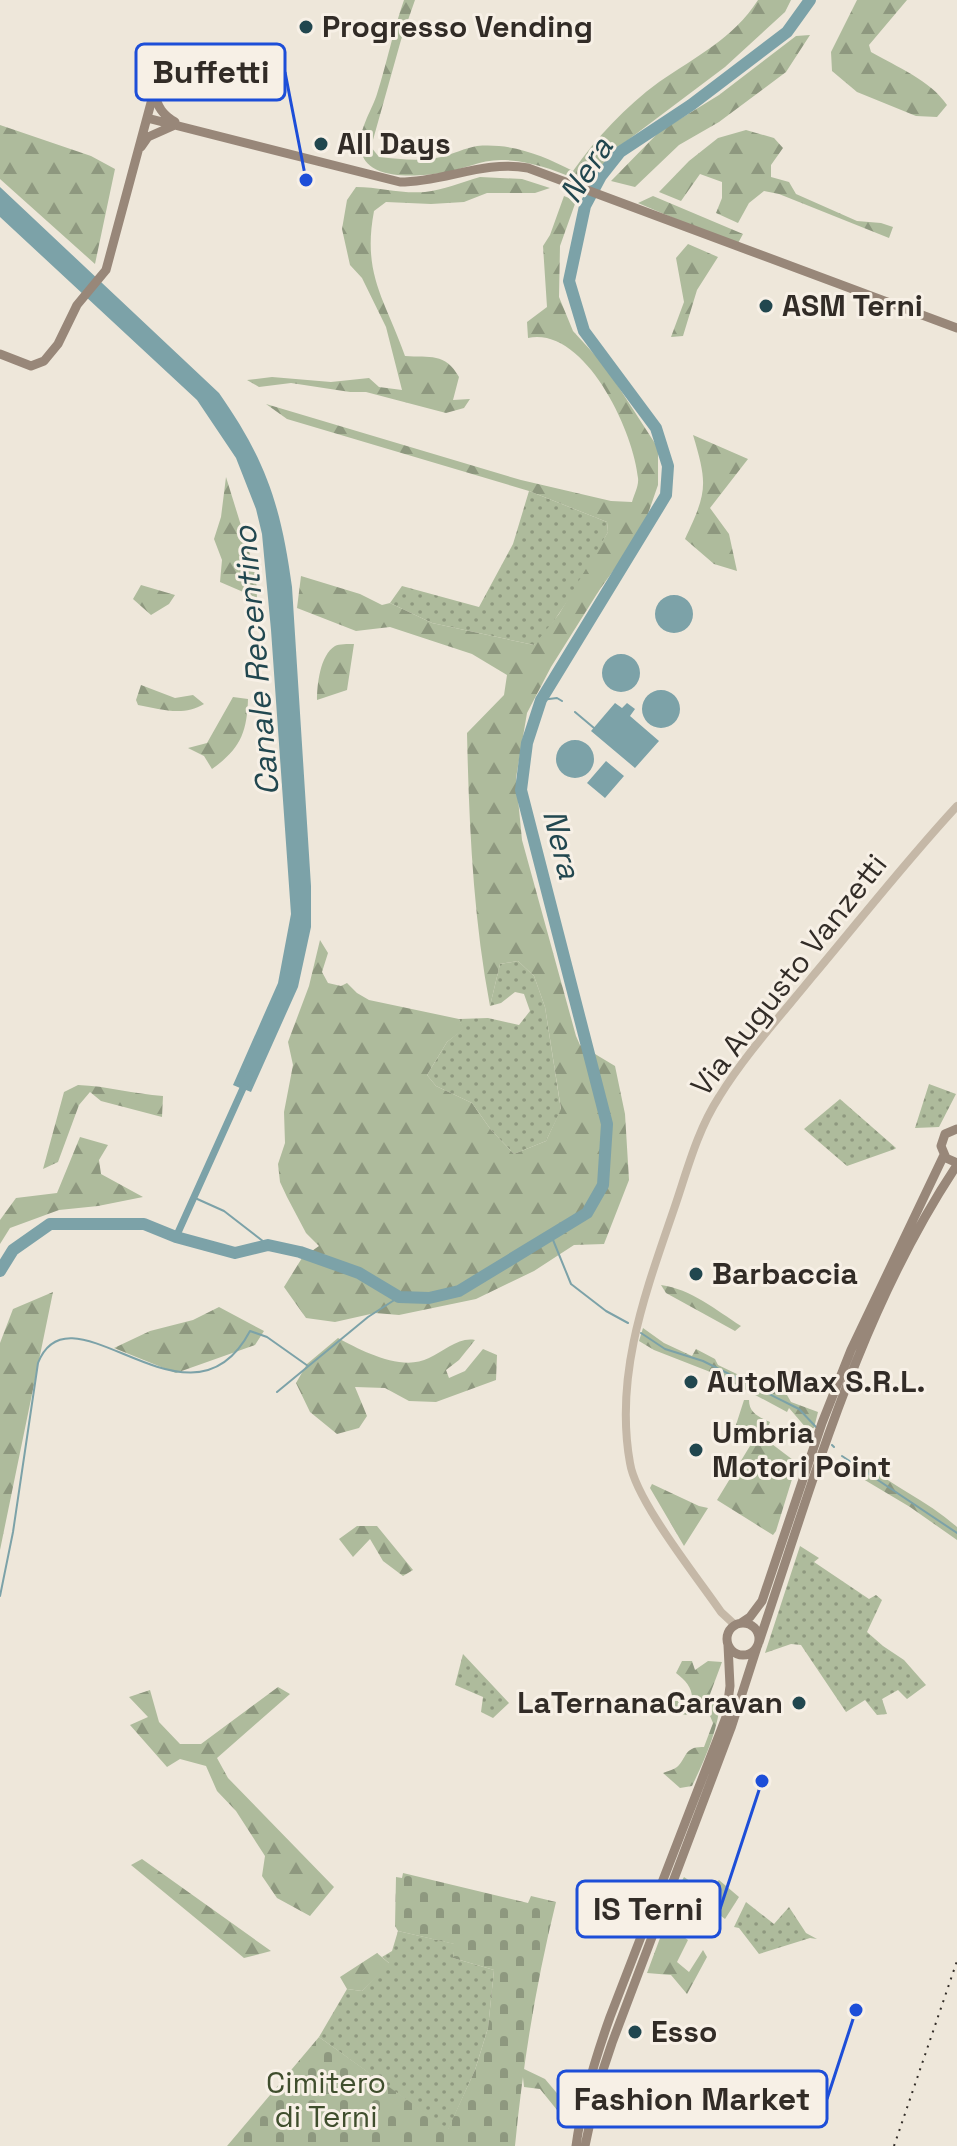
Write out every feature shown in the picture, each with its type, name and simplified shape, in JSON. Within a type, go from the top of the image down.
[{"type":"main road","points":[[0,354],[31,366],[44,361],[58,344],[81,299],[101,277],[112,251],[155,88],[161,111],[178,124]]},
{"type":"main road","points":[[147,118],[400,182],[432,180],[497,165],[528,168],[957,328]]},
{"type":"main road","points":[[137,153],[148,137],[178,124]]},
{"type":"main road","points":[[585,2146],[598,2085],[731,1728],[859,1353],[915,1237],[957,1164],[944,1155],[941,1146],[943,1138],[957,1128]]},
{"type":"main road","points":[[576,2146],[580,2118],[600,2044],[726,1717],[730,1686],[728,1634],[750,1617],[762,1601],[822,1423],[851,1350],[944,1155]]},
{"type":"main road","points":[[738,1624],[755,1628],[758,1644]]},
{"type":"main road","points":[[728,1645],[740,1655],[750,1653],[758,1644]]},
{"type":"street","name":"Via Augusto Vanzetti","points":[[738,1624],[721,1612],[646,1503],[630,1465],[629,1366],[642,1304],[694,1150],[719,1096],[800,992],[957,806]]},
{"type":"green space","points":[[404,0],[415,0],[371,147],[379,157],[425,159],[477,146],[502,146],[538,155],[573,171],[623,112],[659,82],[725,36],[758,0],[791,0],[785,12],[725,67],[616,149],[588,185],[523,162],[493,160],[442,173],[408,176],[384,172],[366,161],[361,151],[361,137]]},
{"type":"green space","points":[[857,0],[907,0],[869,45],[871,52],[912,75],[940,96],[947,105],[937,117],[916,116],[857,92],[832,71],[831,52]]},
{"type":"green space","points":[[810,35],[786,72],[719,122],[679,145],[635,187],[611,181],[659,132],[719,95],[796,36]]},
{"type":"green space","points":[[0,125],[91,156],[115,169],[95,264],[0,179]]},
{"type":"green space","points":[[746,130],[774,138],[783,148],[771,165],[771,177],[789,182],[796,194],[857,221],[893,227],[889,238],[779,194],[764,191],[749,203],[738,223],[716,213],[722,198],[722,182],[700,174],[681,201],[659,192],[689,161],[718,138]]},
{"type":"green space","points":[[480,177],[522,179],[550,188],[535,193],[487,193],[464,202],[386,202],[374,211],[371,233],[373,270],[405,356],[436,358],[448,363],[459,377],[453,400],[470,399],[464,408],[446,413],[366,392],[291,383],[259,387],[247,380],[272,377],[331,382],[369,378],[379,387],[402,390],[386,327],[362,278],[350,265],[342,229],[347,200],[356,187],[425,192]]},
{"type":"green space","points":[[564,196],[576,201],[560,246],[559,297],[573,331],[605,366],[658,448],[658,485],[642,531],[600,589],[551,667],[527,713],[516,778],[522,840],[576,1036],[580,1045],[615,1066],[625,1114],[629,1180],[604,1244],[574,1245],[534,1271],[476,1299],[399,1315],[375,1313],[335,1322],[306,1318],[284,1287],[302,1258],[319,1246],[306,1233],[287,1197],[280,1182],[278,1164],[285,1143],[284,1112],[293,1065],[288,1042],[309,986],[320,940],[328,953],[322,972],[328,983],[341,986],[347,983],[369,1000],[459,1019],[464,1029],[447,1042],[427,1075],[436,1086],[472,1103],[491,1130],[514,1154],[546,1141],[561,1109],[545,1007],[534,976],[518,961],[500,964],[490,1006],[480,938],[471,836],[467,733],[504,695],[507,675],[472,654],[390,627],[356,631],[297,608],[301,576],[360,594],[382,605],[390,603],[432,623],[534,645],[559,614],[608,532],[607,522],[529,491],[287,419],[266,404],[521,480],[611,501],[632,502],[638,481],[634,458],[627,435],[603,386],[569,348],[549,339],[528,338],[527,322],[547,307],[543,246]]},
{"type":"green space","points":[[653,196],[743,234],[737,245],[638,203]]},
{"type":"green space","points":[[688,244],[718,257],[697,290],[683,336],[671,337],[684,302],[676,258]]},
{"type":"green space","points":[[693,435],[748,459],[710,508],[729,534],[737,571],[714,564],[685,539],[698,510],[703,488]]},
{"type":"green space","points":[[226,477],[256,574],[257,598],[220,582],[222,560],[214,539],[221,517]]},
{"type":"green space","points":[[529,491],[607,522],[608,532],[579,584],[541,640],[534,645],[432,623],[390,603],[402,586],[479,607],[513,544]]},
{"type":"green space","points":[[141,585],[175,595],[169,604],[151,615],[133,599]]},
{"type":"green space","points":[[354,644],[347,690],[317,700],[326,656],[335,646]]},
{"type":"green space","points":[[141,685],[175,698],[193,695],[204,704],[180,711],[138,705],[136,700]]},
{"type":"green space","points":[[233,697],[248,699],[244,731],[235,747],[212,769],[204,756],[188,748],[207,743]]},
{"type":"green space","points":[[518,961],[534,976],[545,1007],[561,1110],[546,1141],[514,1154],[491,1130],[472,1103],[436,1086],[427,1075],[447,1042],[463,1029],[459,1019],[488,1018],[519,1025],[530,1011],[524,994],[515,992],[501,1003],[490,1006],[500,964]]},
{"type":"green space","points":[[929,1084],[956,1094],[939,1127],[915,1128]]},
{"type":"green space","points":[[78,1085],[163,1096],[162,1117],[101,1101],[90,1092],[79,1105],[58,1162],[43,1169],[64,1092]]},
{"type":"green space","points":[[840,1099],[896,1148],[847,1166],[804,1129]]},
{"type":"green space","points":[[80,1137],[108,1145],[99,1160],[101,1174],[143,1197],[59,1210],[10,1228],[0,1244],[0,1220],[16,1198],[57,1193]]},
{"type":"green space","points":[[661,1285],[693,1296],[741,1326],[735,1331],[666,1293]]},
{"type":"green space","points":[[53,1292],[0,1550],[0,1343],[13,1309]]},
{"type":"green space","points":[[219,1307],[264,1331],[255,1345],[176,1373],[114,1348],[150,1331],[193,1320]]},
{"type":"green space","points":[[643,1328],[664,1343],[692,1356],[696,1349],[715,1359],[718,1365],[787,1395],[791,1402],[818,1412],[814,1428],[807,1429],[789,1408],[787,1412],[718,1375],[654,1350],[639,1341]]},
{"type":"green space","points":[[338,1338],[382,1358],[407,1363],[429,1358],[463,1341],[475,1340],[446,1370],[449,1378],[465,1371],[483,1349],[497,1355],[496,1380],[436,1402],[409,1401],[385,1388],[355,1387],[367,1416],[359,1428],[337,1434],[310,1412],[296,1383],[307,1364]]},
{"type":"green space","points":[[744,1400],[749,1400],[755,1414],[770,1422],[764,1438],[797,1463],[773,1535],[717,1500],[753,1441],[735,1428]]},
{"type":"green space","points":[[862,1461],[957,1527],[957,1540],[853,1473]]},
{"type":"green space","points":[[652,1484],[708,1508],[684,1546],[650,1488]]},
{"type":"green space","points":[[357,1526],[377,1526],[413,1570],[403,1576],[383,1561],[370,1539],[353,1557],[339,1539]]},
{"type":"green space","points":[[800,1546],[819,1558],[814,1562],[869,1599],[876,1595],[882,1600],[867,1632],[904,1660],[926,1685],[907,1699],[898,1690],[882,1699],[887,1714],[877,1715],[865,1700],[846,1712],[801,1645],[791,1644],[765,1653]]},
{"type":"green space","points":[[463,1654],[509,1703],[493,1718],[481,1712],[483,1697],[455,1685]]},
{"type":"green space","points":[[682,1661],[692,1661],[695,1670],[708,1661],[722,1662],[706,1705],[686,1715],[669,1711],[665,1701],[692,1701],[688,1685],[676,1673]]},
{"type":"green space","points":[[278,1687],[290,1694],[217,1758],[228,1778],[334,1887],[310,1916],[277,1898],[262,1876],[265,1856],[236,1811],[217,1791],[206,1766],[180,1759],[167,1767],[130,1725],[148,1717],[129,1697],[150,1690],[159,1722],[180,1744],[201,1744]]},
{"type":"green space","points":[[721,1697],[714,1732],[702,1764],[692,1786],[680,1788],[663,1773],[677,1767],[693,1748],[704,1747],[713,1723],[707,1709]]},
{"type":"green space","points":[[142,1859],[271,1951],[244,1958],[131,1865]]},
{"type":"green space","name":"Cimitero di Terni","points":[[403,1873],[528,1903],[531,1896],[556,1902],[531,2023],[515,2146],[227,2146],[319,2037],[448,2129],[475,2070],[488,2028],[494,1970],[453,1958],[454,1944],[398,1931],[395,1926],[396,1877],[402,1878]]},
{"type":"green space","points":[[684,1877],[706,1892],[719,1880],[739,1897],[725,1919],[704,1903],[691,1902],[679,1886]]},
{"type":"green space","points":[[746,1902],[774,1924],[789,1907],[806,1933],[817,1939],[810,1938],[759,1954],[739,1928],[734,1927]]},
{"type":"green space","points":[[673,1929],[688,1940],[677,1962],[689,1972],[703,1950],[707,1957],[687,1994],[671,1975],[647,1973],[663,1930]]},
{"type":"green space","points":[[398,1931],[455,1944],[453,1958],[494,1970],[488,2028],[475,2070],[448,2130],[319,2037],[347,1989],[362,1991],[389,1963],[382,1957],[392,1951]]},
{"type":"green space","points":[[377,1953],[390,1964],[362,1991],[347,1989],[340,1977]]},
{"type":"green space","points":[[522,2068],[545,2079],[572,2111],[570,2126],[540,2089],[524,2087]]},
{"type":"water","points":[[0,187],[219,393],[260,462],[283,532],[292,587],[311,927],[298,987],[251,1092],[246,1090],[246,1083],[240,1088],[233,1085],[278,983],[291,914],[271,630],[262,534],[256,509],[236,458],[197,400],[0,217]]},
{"type":"water","points":[[674,595],[688,600],[693,614],[688,628],[674,633],[660,628],[655,614],[660,600]]},
{"type":"water","points":[[621,654],[635,659],[640,673],[635,687],[621,692],[607,687],[602,673],[607,659]]},
{"type":"water","points":[[661,690],[675,695],[680,709],[675,723],[661,728],[647,723],[642,709],[647,695]]},
{"type":"water","points":[[615,703],[622,708],[627,703],[635,709],[630,716],[659,741],[635,768],[591,731]]},
{"type":"water","points":[[575,740],[589,745],[594,759],[589,773],[575,778],[561,773],[556,759],[561,745]]},
{"type":"water","points":[[606,761],[624,776],[605,798],[587,783]]},
{"type":"waterway","name":"Nera","points":[[0,1271],[13,1250],[50,1224],[144,1224],[176,1237],[235,1253],[268,1245],[300,1252],[359,1273],[399,1297],[429,1298],[459,1291],[587,1213],[603,1185],[607,1124],[521,790],[527,743],[541,700],[666,495],[668,466],[656,428],[584,331],[569,281],[585,206],[601,176],[620,152],[691,105],[787,32],[810,0]]},
{"type":"waterway","points":[[541,700],[557,698],[562,701]]},
{"type":"waterway","points":[[575,712],[594,728]]},
{"type":"waterway","name":"Canale Recentino","points":[[176,1237],[249,1075]]},
{"type":"waterway","name":"Canale Recentino","points":[[195,1198],[224,1211],[268,1245]]},
{"type":"waterway","points":[[551,1235],[571,1284],[606,1311],[628,1323]]},
{"type":"waterway","points":[[277,1392],[368,1317],[399,1297]]},
{"type":"waterway","points":[[0,1596],[13,1532],[38,1363],[54,1342],[77,1339],[165,1369],[196,1372],[225,1362],[250,1331],[267,1337],[308,1366]]},
{"type":"waterway","points":[[641,1333],[665,1349],[703,1361],[799,1409],[816,1427]]},
{"type":"waterway","points":[[842,1456],[957,1533]]},
{"type":"railway","points":[[894,2146],[957,1961]]},
{"type":"place","name":"Progresso Vending","points":[[306,27]]},
{"type":"place","name":"All Days","points":[[321,144]]},
{"type":"place","name":"Buffetti","points":[[306,180]]},
{"type":"place","name":"ASM Terni","points":[[766,306]]},
{"type":"place","name":"Barbaccia","points":[[696,1274]]},
{"type":"place","name":"AutoMax S.R.L.","points":[[691,1382]]},
{"type":"place","name":"Umbria Motori Point","points":[[696,1450]]},
{"type":"place","name":"LaTernanaCaravan","points":[[799,1703]]},
{"type":"place","name":"IS Terni","points":[[762,1781]]},
{"type":"place","name":"Fashion Market","points":[[856,2010]]},
{"type":"place","name":"Esso","points":[[635,2032]]}]
